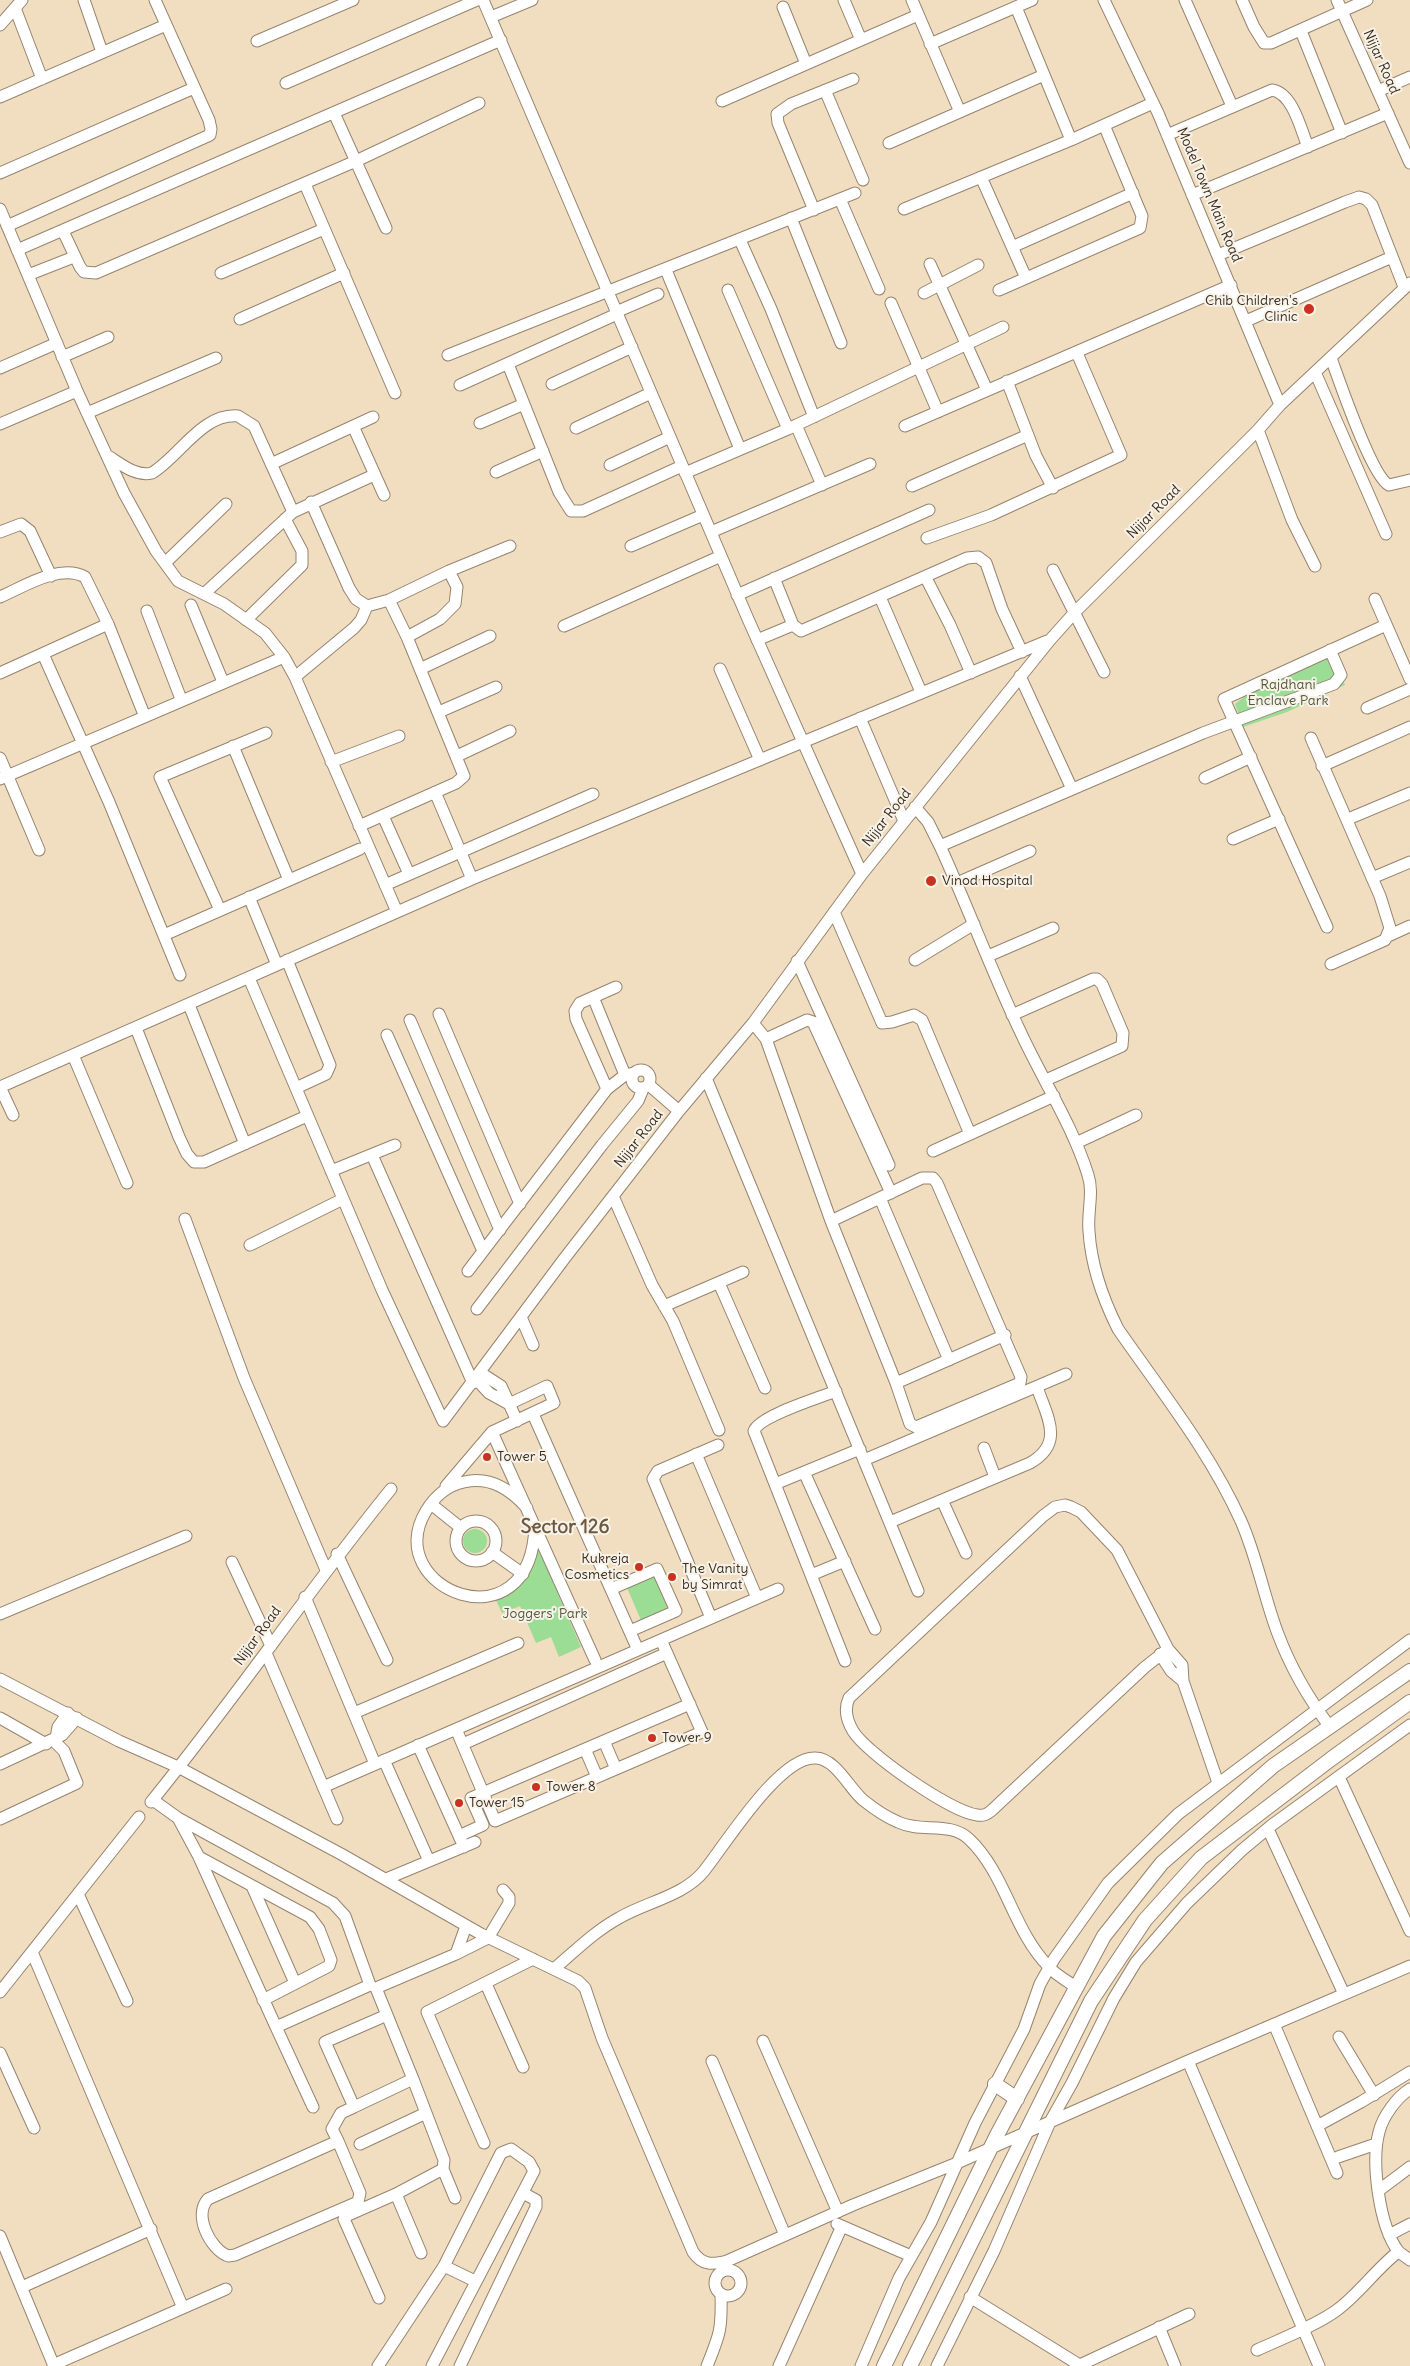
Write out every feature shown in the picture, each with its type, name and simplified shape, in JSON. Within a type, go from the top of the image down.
[{"type":"main road","points":[[884,2366],[992,2146],[1104,1936],[1162,1863],[1273,1766],[1410,1671]]},
{"type":"main road","points":[[910,2366],[1091,2001],[1145,1920],[1194,1865],[1274,1802],[1410,1702]]},
{"type":"main road","points":[[995,2084],[1017,2099]]},
{"type":"street","points":[[84,0],[102,52]]},
{"type":"street","points":[[7,226],[210,135],[212,129],[209,120],[154,0]]},
{"type":"street","points":[[257,42],[353,0]]},
{"type":"street","points":[[286,83],[477,0]]},
{"type":"street","points":[[483,0],[737,595],[862,874]]},
{"type":"street","points":[[491,17],[532,0]]},
{"type":"street","points":[[844,0],[861,40]]},
{"type":"street","points":[[912,0],[960,112]]},
{"type":"street","points":[[930,44],[1032,0]]},
{"type":"street","name":"Model Town Main Road","points":[[1104,0],[1167,135],[1280,405]]},
{"type":"street","points":[[1184,0],[1232,106]]},
{"type":"street","points":[[1242,0],[1254,27],[1264,43],[1271,43],[1301,31],[1339,5],[1367,0]]},
{"type":"street","points":[[19,4],[42,79]]},
{"type":"street","points":[[0,25],[19,4]]},
{"type":"street","name":"Nijjar Road","points":[[1339,5],[1388,113],[1405,139],[1410,163]]},
{"type":"street","points":[[783,7],[806,64]]},
{"type":"street","points":[[1016,7],[1071,140]]},
{"type":"street","points":[[722,101],[918,15]]},
{"type":"street","points":[[0,97],[166,24]]},
{"type":"street","points":[[1301,31],[1342,133]]},
{"type":"street","points":[[17,250],[501,40]]},
{"type":"street","points":[[889,144],[1044,75]]},
{"type":"street","points":[[1378,91],[1410,77]]},
{"type":"street","points":[[814,210],[778,123],[777,114],[791,104],[853,79]]},
{"type":"street","points":[[0,173],[194,88]]},
{"type":"street","points":[[825,90],[863,180]]},
{"type":"street","points":[[1167,135],[1267,91],[1280,92],[1289,102],[1308,147]]},
{"type":"street","points":[[63,231],[74,257],[84,272],[96,273],[356,162],[479,103]]},
{"type":"street","points":[[904,210],[1071,140],[1153,103]]},
{"type":"street","points":[[334,113],[386,228]]},
{"type":"street","points":[[1192,195],[1388,113]]},
{"type":"street","points":[[999,290],[1140,228],[1142,216],[1104,125]]},
{"type":"street","points":[[981,177],[1026,278]]},
{"type":"street","points":[[305,184],[395,393]]},
{"type":"street","points":[[448,355],[608,291],[666,270],[855,193]]},
{"type":"street","points":[[1012,247],[1133,193]]},
{"type":"street","points":[[1218,256],[1359,197],[1366,199],[1372,206],[1392,257],[1407,285]]},
{"type":"street","points":[[840,199],[879,289]]},
{"type":"street","points":[[0,208],[76,391],[124,493],[165,563],[178,581],[224,604],[265,633],[284,657],[295,677],[397,912]]},
{"type":"street","points":[[791,218],[841,343]]},
{"type":"street","points":[[221,273],[324,228]]},
{"type":"street","points":[[740,240],[771,309],[814,416]]},
{"type":"street","points":[[28,275],[74,257]]},
{"type":"street","points":[[1246,321],[1392,257]]},
{"type":"street","points":[[930,264],[987,390]]},
{"type":"street","points":[[924,292],[978,266]]},
{"type":"street","points":[[666,270],[740,449]]},
{"type":"street","points":[[240,318],[344,273]]},
{"type":"street","name":"Nijjar Road","points":[[343,1199],[443,1421],[613,1196],[706,1078],[753,1023],[862,874],[1050,640],[1075,612],[1258,430],[1280,405],[1407,285]]},
{"type":"street","points":[[905,426],[1231,286]]},
{"type":"street","points":[[728,290],[792,427],[822,485]]},
{"type":"street","points":[[460,385],[658,294]]},
{"type":"street","points":[[891,303],[938,412]]},
{"type":"street","points":[[508,364],[566,505],[571,511],[577,512],[792,427],[1003,327]]},
{"type":"street","points":[[62,357],[108,337]]},
{"type":"street","points":[[0,368],[57,343]]},
{"type":"street","points":[[552,384],[632,347]]},
{"type":"street","points":[[927,538],[965,525],[1053,488],[1121,455],[1077,352]]},
{"type":"street","points":[[87,413],[216,358]]},
{"type":"street","points":[[1331,358],[1362,438],[1382,480],[1389,486],[1410,480]]},
{"type":"street","points":[[1315,372],[1386,534]]},
{"type":"street","points":[[1007,381],[1028,435],[1053,488]]},
{"type":"street","points":[[0,424],[76,391]]},
{"type":"street","points":[[576,428],[651,393]]},
{"type":"street","points":[[480,423],[524,404]]},
{"type":"street","points":[[108,456],[145,475],[152,473],[203,429],[220,418],[230,415],[246,419],[254,426],[271,464],[302,552],[302,565],[246,620]]},
{"type":"street","points":[[271,464],[373,416]]},
{"type":"street","points":[[353,426],[384,495]]},
{"type":"street","points":[[1258,430],[1292,520],[1315,566]]},
{"type":"street","points":[[912,486],[1028,435]]},
{"type":"street","points":[[610,465],[670,437]]},
{"type":"street","points":[[496,472],[543,451]]},
{"type":"street","points":[[711,532],[870,464]]},
{"type":"street","points":[[205,594],[289,515],[311,502],[374,475]]},
{"type":"street","points":[[311,502],[349,588],[356,599],[367,606],[389,600],[449,571],[510,546]]},
{"type":"street","points":[[165,563],[226,504]]},
{"type":"street","points":[[737,595],[929,510]]},
{"type":"street","points":[[631,546],[703,515]]},
{"type":"street","points":[[0,532],[21,524],[26,526],[51,576]]},
{"type":"street","points":[[564,626],[721,556]]},
{"type":"street","points":[[774,578],[793,625],[801,630],[926,578],[967,558],[973,556],[982,558],[986,563],[1002,609],[1022,652]]},
{"type":"street","points":[[1053,570],[1104,672]]},
{"type":"street","points":[[407,637],[440,619],[455,604],[457,587],[449,571]]},
{"type":"street","points":[[0,597],[51,576],[77,572],[85,576],[108,624],[145,716]]},
{"type":"street","points":[[926,578],[950,625],[971,673]]},
{"type":"street","points":[[880,597],[922,692]]},
{"type":"street","points":[[1375,599],[1410,678]]},
{"type":"street","points":[[359,826],[456,783],[464,776],[439,712],[389,600]]},
{"type":"street","points":[[191,605],[223,682]]},
{"type":"street","points":[[295,677],[354,628],[362,620],[367,606]]},
{"type":"street","points":[[147,611],[181,700]]},
{"type":"street","points":[[0,673],[108,624]]},
{"type":"street","points":[[757,640],[793,625]]},
{"type":"street","points":[[1327,927],[1224,699],[1386,625]]},
{"type":"street","points":[[420,669],[490,636]]},
{"type":"street","points":[[13,1116],[0,1087],[472,879],[1050,640]]},
{"type":"street","points":[[940,846],[1072,788],[1235,722],[1290,702],[1338,680],[1340,672],[1330,650]]},
{"type":"street","points":[[43,654],[180,975]]},
{"type":"street","points":[[3,777],[284,657]]},
{"type":"street","points":[[720,670],[760,760]]},
{"type":"street","points":[[1020,676],[1072,788]]},
{"type":"street","points":[[439,712],[496,687]]},
{"type":"street","points":[[1367,708],[1410,689]]},
{"type":"street","points":[[860,718],[904,821]]},
{"type":"street","points":[[1322,766],[1410,727]]},
{"type":"street","points":[[457,756],[510,731]]},
{"type":"street","points":[[220,910],[160,777],[266,733]]},
{"type":"street","points":[[331,762],[399,736]]},
{"type":"street","points":[[1311,738],[1322,766],[1348,819],[1387,914],[1390,928],[1388,936]]},
{"type":"street","points":[[233,746],[289,880]]},
{"type":"street","points":[[1205,778],[1251,757]]},
{"type":"street","points":[[0,758],[3,777],[39,850]]},
{"type":"street","points":[[435,792],[472,879]]},
{"type":"street","points":[[1348,819],[1410,793]]},
{"type":"street","points":[[385,885],[593,794]]},
{"type":"street","points":[[915,807],[928,822],[940,846],[1012,1015],[1076,1143],[1092,1189],[1089,1232],[1102,1294],[1110,1313],[1118,1329],[1210,1463],[1226,1492],[1247,1536],[1278,1634],[1318,1710],[1330,1727]]},
{"type":"street","points":[[383,816],[409,874]]},
{"type":"street","points":[[1233,839],[1278,819]]},
{"type":"street","points":[[164,934],[360,849]]},
{"type":"street","points":[[957,883],[1030,851]]},
{"type":"street","points":[[1372,878],[1410,862]]},
{"type":"street","points":[[249,897],[330,1065],[330,1070],[326,1074],[296,1088]]},
{"type":"street","points":[[834,912],[882,1023],[886,1024],[914,1015],[922,1020],[970,1134]]},
{"type":"street","points":[[915,960],[974,924]]},
{"type":"street","points":[[1332,964],[1385,940],[1388,936],[1410,926]]},
{"type":"street","points":[[988,956],[1053,928]]},
{"type":"street","points":[[797,961],[888,1165]]},
{"type":"street","points":[[249,978],[343,1199],[250,1245]]},
{"type":"street","points":[[1012,1015],[1093,979],[1097,978],[1102,984],[1123,1033],[1122,1046],[1046,1080]]},
{"type":"street","points":[[607,1088],[575,1016],[576,1007],[616,987]]},
{"type":"street","points":[[593,997],[629,1074]]},
{"type":"street","points":[[189,1005],[245,1144]]},
{"type":"street","points":[[439,1014],[520,1204]]},
{"type":"street","points":[[410,1020],[500,1230]]},
{"type":"street","points":[[766,1039],[808,1020],[813,1022],[886,1196],[949,1360]]},
{"type":"street","points":[[753,1023],[766,1039],[831,1221],[896,1383],[910,1424],[916,1427],[1020,1383],[1020,1372],[1005,1335],[937,1183],[928,1176],[831,1221]]},
{"type":"street","points":[[136,1028],[155,1080],[191,1160],[198,1163],[204,1162],[307,1116]]},
{"type":"street","points":[[387,1035],[483,1251]]},
{"type":"street","points":[[73,1054],[128,1183]]},
{"type":"street","points":[[468,1271],[607,1088],[629,1074],[641,1070],[647,1072],[651,1079],[638,1101],[596,1152],[477,1309]]},
{"type":"street","points":[[706,1078],[918,1591]]},
{"type":"street","points":[[646,1087],[680,1111]]},
{"type":"street","points":[[933,1151],[1054,1096]]},
{"type":"street","points":[[1076,1143],[1136,1115]]},
{"type":"street","points":[[331,1171],[395,1145]]},
{"type":"street","points":[[372,1154],[477,1378],[498,1382],[517,1421]]},
{"type":"street","points":[[613,1196],[677,1330],[719,1430]]},
{"type":"street","points":[[185,1219],[244,1378],[326,1570]]},
{"type":"street","points":[[664,1306],[743,1272]]},
{"type":"street","points":[[719,1283],[765,1388]]},
{"type":"street","points":[[521,1317],[533,1344]]},
{"type":"street","points":[[896,1383],[1005,1335]]},
{"type":"street","points":[[864,1460],[1066,1374]]},
{"type":"street","points":[[510,1404],[547,1386],[554,1403],[492,1432],[431,1504],[422,1518],[418,1533],[419,1550],[429,1573],[447,1590],[463,1596],[488,1596],[511,1586],[523,1574],[531,1559],[535,1526]]},
{"type":"street","points":[[890,1522],[1038,1458],[1048,1448],[1052,1430],[1037,1387]]},
{"type":"street","points":[[836,1391],[769,1418],[755,1428],[754,1435],[845,1661]]},
{"type":"street","points":[[533,1414],[638,1650]]},
{"type":"street","points":[[492,1432],[595,1660]]},
{"type":"street","points":[[711,1618],[653,1479],[658,1471],[718,1444]]},
{"type":"street","points":[[984,1448],[996,1477]]},
{"type":"street","points":[[775,1484],[860,1449]]},
{"type":"street","points":[[696,1454],[758,1598]]},
{"type":"street","points":[[804,1472],[876,1629]]},
{"type":"street","points":[[442,1491],[456,1484],[472,1480],[488,1481],[503,1487],[516,1496],[527,1508]]},
{"type":"street","name":"Nijjar Road","points":[[178,1818],[152,1801],[268,1649],[337,1554],[390,1489]]},
{"type":"street","points":[[942,1500],[966,1553]]},
{"type":"street","points":[[431,1504],[461,1528]]},
{"type":"street","points":[[1164,1652],[991,1812],[984,1815],[968,1813],[924,1790],[869,1748],[854,1733],[846,1712],[849,1698],[910,1639],[1043,1516],[1055,1507],[1065,1505],[1081,1512],[1116,1550],[1164,1652],[1182,1665],[1183,1681],[1218,1783]]},
{"type":"street","points":[[475,1521],[487,1525],[491,1529],[495,1540],[492,1552],[481,1560],[467,1559],[462,1555],[456,1543],[461,1528],[469,1522],[475,1521]]},
{"type":"street","points":[[0,1614],[186,1536]]},
{"type":"street","points":[[492,1552],[523,1574]]},
{"type":"street","points":[[337,1554],[387,1660]]},
{"type":"street","points":[[811,1575],[845,1561]]},
{"type":"street","points":[[232,1562],[337,1819]]},
{"type":"street","points":[[611,1589],[657,1569],[676,1611],[630,1631]]},
{"type":"street","points":[[323,1786],[778,1589]]},
{"type":"street","points":[[305,1597],[354,1713],[429,1861]]},
{"type":"street","points":[[456,1729],[495,1821],[597,1778],[702,1732],[661,1640]]},
{"type":"street","points":[[861,2366],[899,2278],[931,2222],[974,2123],[1024,2029],[1049,1968],[1108,1882],[1178,1814],[1318,1710],[1370,1668],[1410,1640]]},
{"type":"street","points":[[354,1713],[518,1642]]},
{"type":"street","points":[[463,1744],[668,1653]]},
{"type":"street","points":[[0,1679],[119,1741],[178,1767],[386,1880],[488,1938],[573,1978],[585,1988],[602,2038],[693,2252],[697,2258],[708,2264],[725,2266],[737,2273],[741,2285],[733,2295],[720,2294]]},
{"type":"street","points":[[459,1836],[483,1825],[471,1798],[690,1704]]},
{"type":"street","points":[[0,1764],[52,1741],[66,1731],[72,1715]]},
{"type":"street","points":[[0,1718],[52,1741],[64,1751],[77,1783],[0,1819]]},
{"type":"street","points":[[937,2366],[1037,2156],[1050,2122],[1072,2083],[1114,1998],[1136,1962],[1213,1876],[1268,1829],[1410,1725]]},
{"type":"street","points":[[604,1741],[616,1769]]},
{"type":"street","points":[[386,1880],[470,1844],[459,1836],[418,1745]]},
{"type":"street","points":[[585,1750],[597,1778]]},
{"type":"street","points":[[554,1969],[619,1918],[676,1892],[697,1878],[730,1834],[770,1787],[795,1764],[816,1758],[832,1765],[862,1799],[897,1822],[914,1828],[950,1829],[969,1838],[990,1866],[1018,1923],[1049,1968],[1076,1987]]},
{"type":"street","points":[[1339,1777],[1410,1932]]},
{"type":"street","points":[[0,1992],[139,1818]]},
{"type":"street","points":[[178,1818],[199,1857],[313,2107]]},
{"type":"street","points":[[178,1818],[333,1903],[345,1916],[370,1984],[276,2027]]},
{"type":"street","points":[[1268,1829],[1344,1994]]},
{"type":"street","points":[[199,1857],[310,1917],[319,1929],[330,1964],[263,2000]]},
{"type":"street","points":[[252,1886],[295,1984]]},
{"type":"street","points":[[455,2198],[443,2169],[444,2160],[376,1988],[456,1954],[488,1938],[509,1903],[509,1897],[503,1890]]},
{"type":"street","points":[[78,1894],[127,2001]]},
{"type":"street","points":[[456,1954],[466,1926]]},
{"type":"street","points":[[32,1952],[183,2308]]},
{"type":"street","points":[[484,2143],[427,2012],[486,1984],[532,1959]]},
{"type":"street","points":[[707,2366],[720,2334],[722,2322],[720,2294],[715,2288],[715,2279],[725,2266],[785,2235],[957,2163],[992,2146],[1410,1966]]},
{"type":"street","points":[[486,1984],[523,2067]]},
{"type":"street","points":[[354,2107],[325,2042],[387,2015]]},
{"type":"street","points":[[1274,2024],[1337,2173]]},
{"type":"street","points":[[1339,2037],[1374,2095]]},
{"type":"street","points":[[763,2041],[838,2212]]},
{"type":"street","points":[[0,2053],[34,2128]]},
{"type":"street","points":[[712,2061],[785,2235]]},
{"type":"street","points":[[1188,2061],[1319,2366]]},
{"type":"street","points":[[1317,2126],[1374,2095],[1410,2072]]},
{"type":"street","points":[[338,2142],[208,2199],[203,2206],[202,2216],[207,2234],[218,2250],[228,2256],[234,2255],[358,2202],[360,2193],[338,2142],[332,2129],[335,2121],[341,2113],[413,2079]]},
{"type":"street","points":[[1410,2089],[1397,2100],[1383,2121],[1376,2144],[1378,2191],[1389,2235],[1398,2252],[1410,2260]]},
{"type":"street","points":[[360,2144],[426,2114]]},
{"type":"street","points":[[1338,2157],[1376,2144]]},
{"type":"street","points":[[378,2366],[444,2266],[502,2153],[511,2149],[529,2162],[534,2169],[432,2366]]},
{"type":"street","points":[[1378,2191],[1410,2167]]},
{"type":"street","points":[[379,2298],[344,2219],[346,2216],[396,2194],[443,2169]]},
{"type":"street","points":[[460,2366],[536,2207],[536,2200],[523,2193]]},
{"type":"street","points":[[396,2194],[421,2253]]},
{"type":"street","points":[[824,2218],[912,2256]]},
{"type":"street","points":[[1389,2235],[1410,2224]]},
{"type":"street","points":[[779,2366],[842,2226]]},
{"type":"street","points":[[22,2287],[150,2229]]},
{"type":"street","points":[[0,2236],[54,2366],[226,2289]]},
{"type":"street","points":[[1258,2350],[1338,2310],[1382,2265],[1398,2252]]},
{"type":"street","points":[[444,2266],[475,2281]]},
{"type":"street","points":[[970,2297],[1080,2366],[1189,2314]]},
{"type":"street","points":[[1159,2327],[1175,2366]]},
{"type":"green space","name":"Rajdhani Enclave Park","points":[[1333,654],[1345,685],[1287,712],[1243,727],[1235,704],[1252,691]]},
{"type":"green space","points":[[475,1529],[483,1533],[487,1541],[483,1549],[475,1553],[467,1549],[463,1541],[467,1533]]},
{"type":"green space","name":"Joggers' Park","points":[[539,1550],[581,1647],[559,1657],[551,1637],[536,1643],[520,1606],[502,1613],[494,1596],[524,1582]]},
{"type":"green space","points":[[657,1569],[676,1611],[643,1625],[625,1583]]},
{"type":"place","name":"Chib Children's Clinic","points":[[1309,309]]},
{"type":"place","name":"Vinod Hospital","points":[[931,881]]},
{"type":"place","name":"Tower 5","points":[[487,1457]]},
{"type":"place","name":"Kukreja Cosmetics","points":[[639,1567]]},
{"type":"place","name":"The Vanity by Simrat","points":[[672,1577]]},
{"type":"place","name":"Tower 9","points":[[652,1738]]},
{"type":"place","name":"Tower 8","points":[[536,1787]]},
{"type":"place","name":"Tower 15","points":[[459,1803]]},
{"type":"district","name":"Sector 126","points":[[565,1528]]}]
